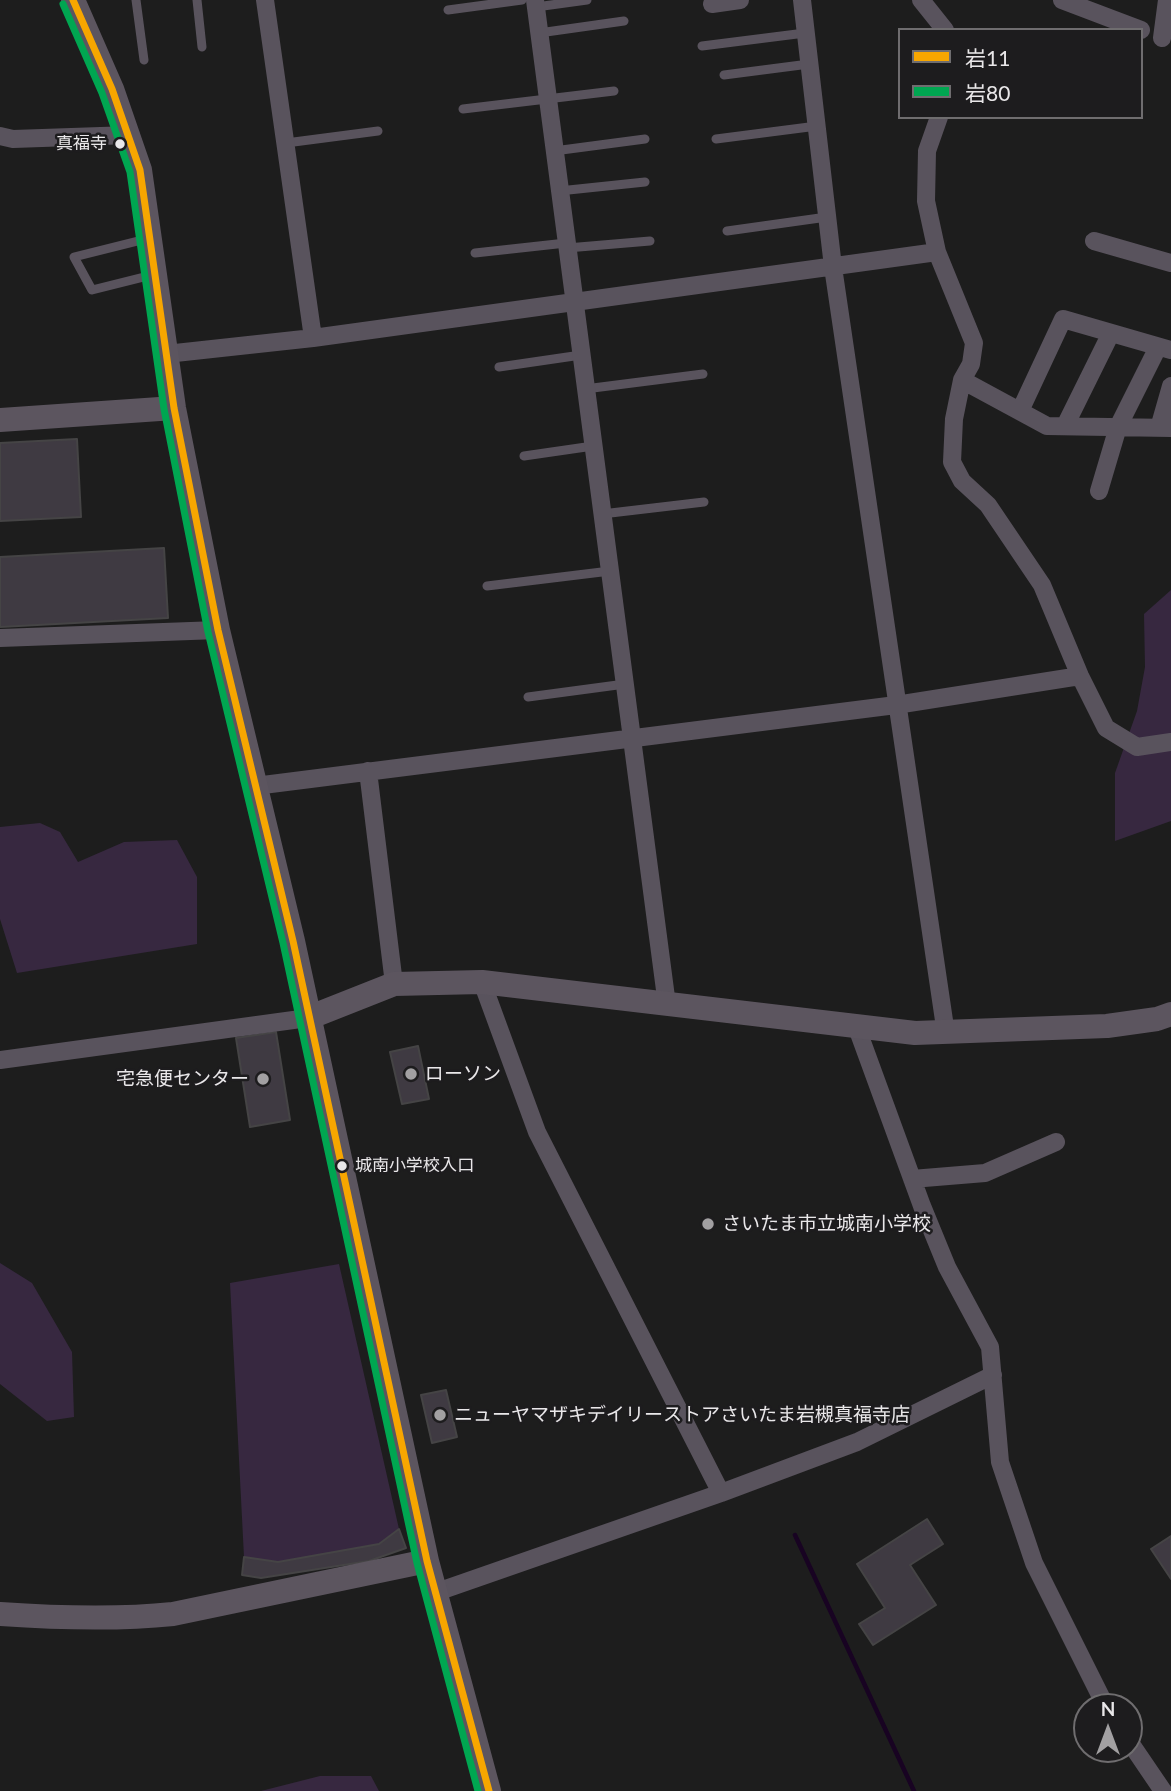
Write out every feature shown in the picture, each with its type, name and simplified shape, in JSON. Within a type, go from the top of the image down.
[{"type":"main road","points":[[72,0],[130,135],[140,170],[152,237],[174,408],[218,630],[308,1018],[434,1593],[489,1791]]},
{"type":"main road","points":[[0,420],[174,408]]},
{"type":"main road","points":[[308,1018],[394,984],[482,982],[857,1028],[946,1034],[1107,1026],[1157,1019],[1171,1014]]},
{"type":"main road","points":[[0,1614],[76,1619],[173,1614],[427,1561]]},
{"type":"street","points":[[265,0],[313,338]]},
{"type":"street","points":[[712,4],[740,0]]},
{"type":"street","points":[[802,0],[833,267],[946,1034]]},
{"type":"street","points":[[921,0],[943,28]]},
{"type":"street","points":[[1062,0],[1093,6],[1137,28]]},
{"type":"street","points":[[1143,31],[1166,39],[1167,0]]},
{"type":"street","points":[[531,2],[539,33],[548,98],[667,1005]]},
{"type":"street","points":[[938,119],[927,151],[926,201],[937,252],[974,343],[971,363],[962,380],[954,419],[952,462],[962,481],[988,505],[1042,585],[1080,676],[1106,728],[1117,738],[1138,747],[1171,742]]},
{"type":"street","points":[[0,135],[13,139],[130,135]]},
{"type":"street","points":[[1094,241],[1171,263]]},
{"type":"street","points":[[166,354],[313,338],[937,252]]},
{"type":"street","points":[[1020,411],[1063,319],[1165,348],[1118,427],[1099,491]]},
{"type":"street","points":[[1065,426],[1111,333]]},
{"type":"street","points":[[962,380],[1047,426],[1165,428],[1171,386]]},
{"type":"street","points":[[0,638],[218,630]]},
{"type":"street","points":[[255,786],[896,705],[1080,676]]},
{"type":"street","points":[[368,771],[394,984]]},
{"type":"street","points":[[482,982],[537,1132],[721,1493]]},
{"type":"street","points":[[0,1060],[308,1018]]},
{"type":"street","points":[[857,1028],[947,1267],[990,1347],[1000,1462],[1034,1563],[1099,1693]]},
{"type":"street","points":[[912,1180],[985,1173],[1056,1142]]},
{"type":"street","points":[[434,1593],[721,1493],[857,1441],[993,1376]]},
{"type":"street","points":[[1143,1762],[1163,1791]]},
{"type":"lane","points":[[136,0],[144,60]]},
{"type":"lane","points":[[197,0],[202,47]]},
{"type":"lane","points":[[448,10],[587,0]]},
{"type":"lane","points":[[539,33],[624,22]]},
{"type":"lane","points":[[702,46],[805,33]]},
{"type":"lane","points":[[724,75],[809,64]]},
{"type":"lane","points":[[463,109],[614,91]]},
{"type":"lane","points":[[716,139],[817,126]]},
{"type":"lane","points":[[285,143],[378,131]]},
{"type":"lane","points":[[554,151],[645,139]]},
{"type":"lane","points":[[559,191],[645,182]]},
{"type":"lane","points":[[727,231],[827,217]]},
{"type":"lane","points":[[152,237],[74,257],[92,290],[156,274]]},
{"type":"lane","points":[[475,253],[650,241]]},
{"type":"lane","points":[[499,367],[581,355]]},
{"type":"lane","points":[[585,389],[703,374]]},
{"type":"lane","points":[[524,456],[593,446]]},
{"type":"lane","points":[[602,514],[704,502]]},
{"type":"lane","points":[[486,586],[610,571]]},
{"type":"lane","points":[[528,697],[625,684]]},
{"type":"shaded area","points":[[1171,590],[1171,821],[1115,841],[1115,773],[1137,711],[1145,667],[1144,614]]},
{"type":"shaded area","points":[[40,823],[60,832],[78,862],[124,842],[177,840],[197,877],[197,944],[17,973],[0,919],[0,827]]},
{"type":"shaded area","points":[[0,1263],[32,1283],[72,1352],[74,1417],[47,1421],[0,1384]]},
{"type":"shaded area","points":[[339,1264],[399,1529],[379,1544],[278,1562],[244,1557],[230,1283]]},
{"type":"shaded area","points":[[320,1776],[371,1776],[379,1791],[261,1791]]},
{"type":"building","points":[[77,439],[81,517],[0,521],[0,443]]},
{"type":"building","points":[[164,548],[168,618],[0,627],[0,557]]},
{"type":"building","points":[[276,1032],[290,1120],[250,1127],[236,1038]]},
{"type":"building","points":[[418,1046],[429,1099],[402,1104],[390,1052]]},
{"type":"building","points":[[446,1390],[457,1437],[432,1443],[421,1395]]},
{"type":"building","points":[[927,1519],[943,1544],[910,1565],[936,1605],[873,1645],[859,1624],[885,1608],[857,1564]]},
{"type":"building","points":[[399,1529],[406,1548],[369,1561],[261,1578],[242,1575],[244,1557],[278,1562],[379,1544]]},
{"type":"building","points":[[1171,1536],[1171,1579],[1151,1549]]},
{"type":"waterway","points":[[795,1535],[914,1791]]},
{"type":"transit line","name":"岩11","points":[[73,0],[112,89],[140,170],[174,408],[218,630],[293,941],[427,1561],[489,1791]]},
{"type":"transit line","name":"岩80","points":[[63,4],[102,93],[130,172],[164,409],[208,632],[283,943],[417,1563],[478,1791]]},
{"type":"place","name":"真福寺","points":[[120,144]]},
{"type":"place","name":"ローソン","points":[[411,1074]]},
{"type":"place","name":"宅急便センター","points":[[263,1079]]},
{"type":"place","name":"城南小学校入口","points":[[342,1166]]},
{"type":"place","name":"さいたま市立城南小学校","points":[[708,1224]]},
{"type":"place","name":"ニューヤマザキデイリーストアさいたま岩槻真福寺店","points":[[440,1415]]}]
